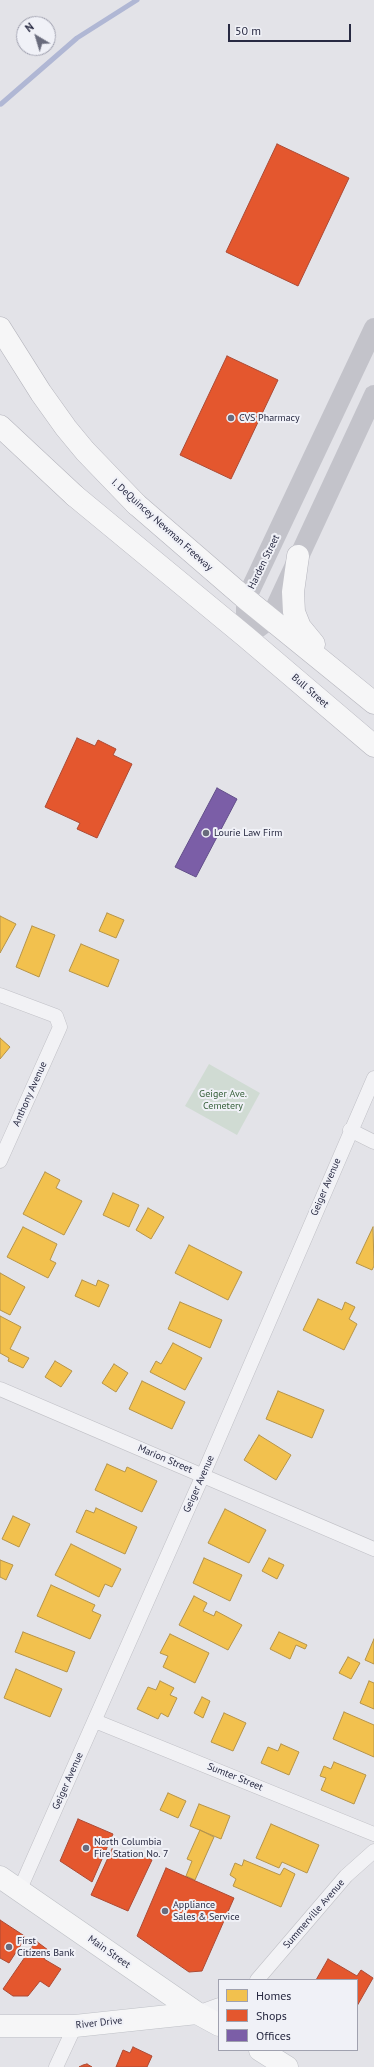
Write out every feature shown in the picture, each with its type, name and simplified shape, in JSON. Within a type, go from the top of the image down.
[{"type":"main road","name":"I. DeQuincey Newman Freeway","points":[[0,328],[41,393],[66,428],[85,451],[136,504],[246,599]]},
{"type":"main road","name":"Harden Street","points":[[246,637],[246,599],[374,328]]},
{"type":"main road","points":[[0,426],[75,496],[246,637],[270,619],[374,395]]},
{"type":"main road","points":[[298,556],[293,592],[294,612],[300,627],[338,673]]},
{"type":"main road","points":[[246,599],[374,703]]},
{"type":"main road","name":"Bull Street","points":[[246,637],[374,746]]},
{"type":"main road","name":"Main Street","points":[[0,1877],[20,1889],[197,2013],[218,2024]]},
{"type":"main road","name":"River Drive","points":[[0,2026],[75,2026],[197,2013]]},
{"type":"street","name":"Anthony Avenue","points":[[0,995],[56,1016],[60,1027],[0,1161]]},
{"type":"street","name":"Geiger Avenue","points":[[20,1889],[203,1475],[350,1130],[374,1078]]},
{"type":"street","points":[[350,1130],[374,1142]]},
{"type":"street","name":"Marion Street","points":[[0,1389],[374,1549]]},
{"type":"street","name":"Sumter Street","points":[[95,1721],[374,1834]]},
{"type":"street","name":"Summerville Avenue","points":[[258,1979],[346,1876],[374,1851]]},
{"type":"street","points":[[197,2013],[218,2005]]},
{"type":"street","points":[[56,2067],[75,2026]]},
{"type":"green space","name":"Geiger Ave. Cemetery","points":[[209,1064],[260,1093],[237,1135],[185,1106]]},
{"type":"building: Homes","points":[[107,913],[124,920],[116,938],[99,931]]},
{"type":"building: Homes","points":[[0,916],[16,924],[0,953]]},
{"type":"building: Homes","points":[[32,926],[55,935],[39,977],[16,967]]},
{"type":"building: Homes","points":[[81,944],[119,960],[108,987],[69,971]]},
{"type":"building: Homes","points":[[0,1038],[10,1047],[0,1059]]},
{"type":"building: Homes","points":[[45,1172],[60,1180],[56,1188],[82,1201],[64,1235],[23,1214]]},
{"type":"building: Homes","points":[[113,1193],[139,1205],[129,1227],[103,1215]]},
{"type":"building: Homes","points":[[148,1208],[164,1217],[151,1239],[136,1230]]},
{"type":"building: Homes","points":[[23,1227],[57,1244],[50,1260],[56,1263],[48,1278],[7,1257]]},
{"type":"building: Homes","points":[[373,1227],[374,1266],[372,1270],[356,1263]]},
{"type":"building: Homes","points":[[189,1245],[242,1272],[228,1300],[175,1273]]},
{"type":"building: Homes","points":[[0,1273],[25,1287],[10,1315],[0,1310]]},
{"type":"building: Homes","points":[[82,1280],[96,1286],[98,1280],[109,1285],[99,1307],[75,1296]]},
{"type":"building: Homes","points":[[318,1299],[342,1310],[345,1302],[355,1307],[349,1319],[357,1324],[344,1350],[303,1330]]},
{"type":"building: Homes","points":[[180,1302],[222,1320],[210,1348],[168,1329]]},
{"type":"building: Homes","points":[[0,1316],[21,1327],[10,1349],[29,1358],[23,1368],[8,1361],[9,1358],[0,1353]]},
{"type":"building: Homes","points":[[173,1343],[202,1358],[185,1390],[150,1372],[156,1361],[161,1364]]},
{"type":"building: Homes","points":[[55,1361],[72,1371],[61,1387],[45,1377]]},
{"type":"building: Homes","points":[[114,1364],[128,1373],[116,1392],[102,1383]]},
{"type":"building: Homes","points":[[142,1381],[185,1402],[172,1429],[129,1409]]},
{"type":"building: Homes","points":[[278,1391],[324,1410],[312,1438],[266,1419]]},
{"type":"building: Homes","points":[[259,1435],[291,1455],[276,1480],[244,1460]]},
{"type":"building: Homes","points":[[107,1464],[125,1472],[127,1467],[157,1481],[142,1512],[95,1490]]},
{"type":"building: Homes","points":[[96,1508],[137,1527],[125,1554],[76,1532],[86,1510],[94,1513]]},
{"type":"building: Homes","points":[[225,1509],[266,1530],[249,1563],[208,1543]]},
{"type":"building: Homes","points":[[13,1516],[30,1524],[19,1547],[2,1539]]},
{"type":"building: Homes","points":[[71,1544],[121,1569],[112,1587],[105,1584],[99,1597],[55,1575]]},
{"type":"building: Homes","points":[[204,1558],[242,1575],[230,1601],[193,1583]]},
{"type":"building: Homes","points":[[269,1558],[284,1565],[277,1579],[262,1571]]},
{"type":"building: Homes","points":[[0,1560],[13,1565],[6,1580],[0,1577]]},
{"type":"building: Homes","points":[[51,1585],[95,1605],[92,1611],[101,1615],[90,1639],[37,1616]]},
{"type":"building: Homes","points":[[194,1596],[207,1603],[203,1611],[214,1616],[216,1611],[242,1625],[228,1650],[179,1625]]},
{"type":"building: Homes","points":[[23,1632],[75,1652],[67,1672],[15,1652]]},
{"type":"building: Homes","points":[[279,1632],[307,1645],[305,1649],[296,1645],[290,1659],[270,1649]]},
{"type":"building: Homes","points":[[170,1634],[209,1653],[195,1683],[163,1667],[168,1656],[160,1653]]},
{"type":"building: Homes","points":[[374,1639],[374,1664],[365,1660]]},
{"type":"building: Homes","points":[[348,1657],[360,1663],[351,1679],[339,1673]]},
{"type":"building: Homes","points":[[16,1669],[62,1689],[50,1717],[4,1698]]},
{"type":"building: Homes","points":[[160,1681],[174,1688],[170,1695],[177,1698],[168,1717],[161,1713],[158,1719],[137,1709],[148,1687],[156,1690]]},
{"type":"building: Homes","points":[[369,1681],[374,1683],[374,1709],[360,1703]]},
{"type":"building: Homes","points":[[202,1697],[210,1701],[203,1718],[194,1713]]},
{"type":"building: Homes","points":[[344,1712],[374,1725],[374,1757],[333,1739]]},
{"type":"building: Homes","points":[[224,1713],[246,1723],[233,1751],[211,1742]]},
{"type":"building: Homes","points":[[281,1744],[299,1752],[289,1775],[261,1763],[268,1747],[278,1751]]},
{"type":"building: Homes","points":[[334,1762],[366,1775],[354,1804],[321,1790],[326,1778],[320,1776],[324,1766],[331,1769]]},
{"type":"building: Homes","points":[[168,1793],[186,1801],[178,1818],[160,1810]]},
{"type":"building: Homes","points":[[199,1804],[230,1816],[221,1839],[190,1826]]},
{"type":"building: Homes","points":[[271,1824],[319,1845],[307,1873],[282,1862],[279,1868],[256,1858]]},
{"type":"building: Homes","points":[[200,1830],[214,1837],[195,1880],[186,1876],[192,1861],[187,1859]]},
{"type":"building: Homes","points":[[244,1860],[280,1875],[284,1868],[295,1874],[281,1907],[233,1886],[236,1879],[230,1875],[235,1863],[242,1866]]},
{"type":"building: Shops","points":[[277,144],[349,178],[298,286],[226,252]]},
{"type":"building: Shops","points":[[227,356],[278,380],[231,479],[180,455]]},
{"type":"building: Shops","points":[[77,738],[95,746],[98,740],[116,749],[113,755],[132,764],[97,838],[77,829],[80,823],[45,807]]},
{"type":"building: Shops","name":"North Columbia Fire Station No. 7","points":[[78,1819],[113,1834],[92,1882],[60,1861]]},
{"type":"building: Shops","points":[[112,1849],[128,1856],[131,1851],[152,1860],[128,1911],[91,1895]]},
{"type":"building: Shops","points":[[166,1868],[234,1898],[202,1971],[189,1972],[137,1936]]},
{"type":"building: Shops","name":"First Citizens Bank","points":[[0,1920],[26,1937],[9,1963],[0,1958]]},
{"type":"building: Shops","points":[[36,1941],[48,1950],[44,1959],[61,1969],[49,1987],[40,1981],[28,1996],[13,1996],[3,1989]]},
{"type":"building: Shops","points":[[328,1959],[357,1976],[361,1970],[373,1978],[358,2004],[358,1979],[317,1979]]},
{"type":"building: Shops","points":[[133,2047],[152,2056],[147,2067],[116,2067],[123,2050],[130,2053]]},
{"type":"building: Shops","points":[[87,2064],[92,2067],[79,2067],[83,2065]]},
{"type":"building: Offices","name":"Lourie Law Firm","points":[[217,788],[237,799],[196,877],[175,867]]},
{"type":"waterway","points":[[1,104],[77,38],[137,0]]},
{"type":"place","name":"CVS Pharmacy","points":[[231,418]]},
{"type":"place","name":"Lourie Law Firm","points":[[206,833]]},
{"type":"place","name":"North Columbia Fire Station No. 7","points":[[86,1848]]},
{"type":"place","name":"Appliance Sales & Service","points":[[165,1911]]},
{"type":"place","name":"First Citizens Bank","points":[[9,1947]]}]
